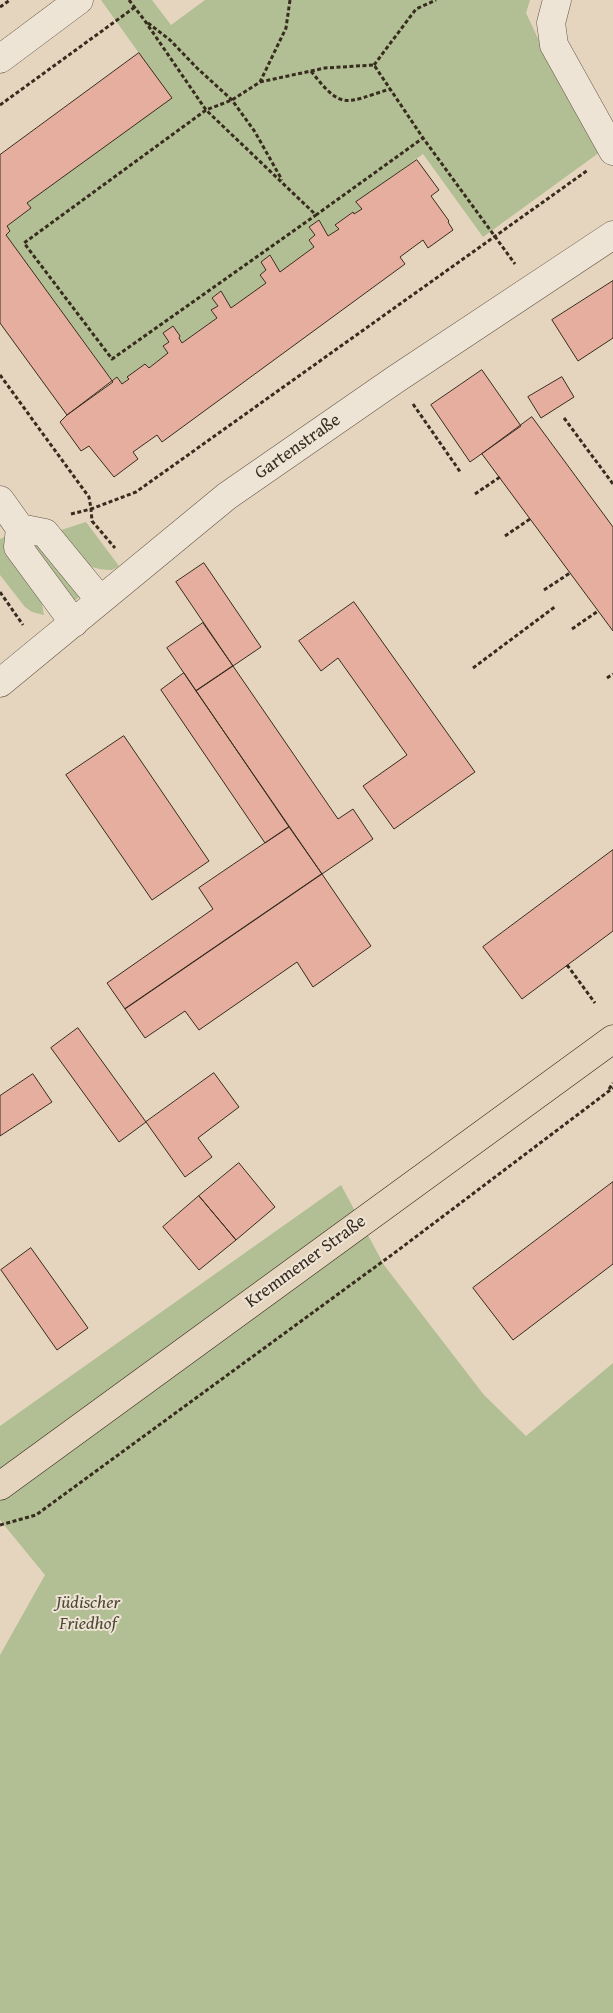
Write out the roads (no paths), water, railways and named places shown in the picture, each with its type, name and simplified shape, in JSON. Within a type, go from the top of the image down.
[{"type":"main road","name":"Kremmener Straße","points":[[0,1486],[613,1039]]},
{"type":"street","points":[[0,59],[79,0]]},
{"type":"street","points":[[557,1],[551,23],[554,45],[613,151]]},
{"type":"street","name":"Gartenstraße","points":[[0,683],[227,496],[396,378],[613,235]]},
{"type":"street","points":[[0,500],[20,528],[18,547],[74,623]]},
{"type":"street","points":[[20,528],[45,533],[100,600]]},
{"type":"park label","name":"Jüdischer Friedhof","points":[[88,1614]]}]
